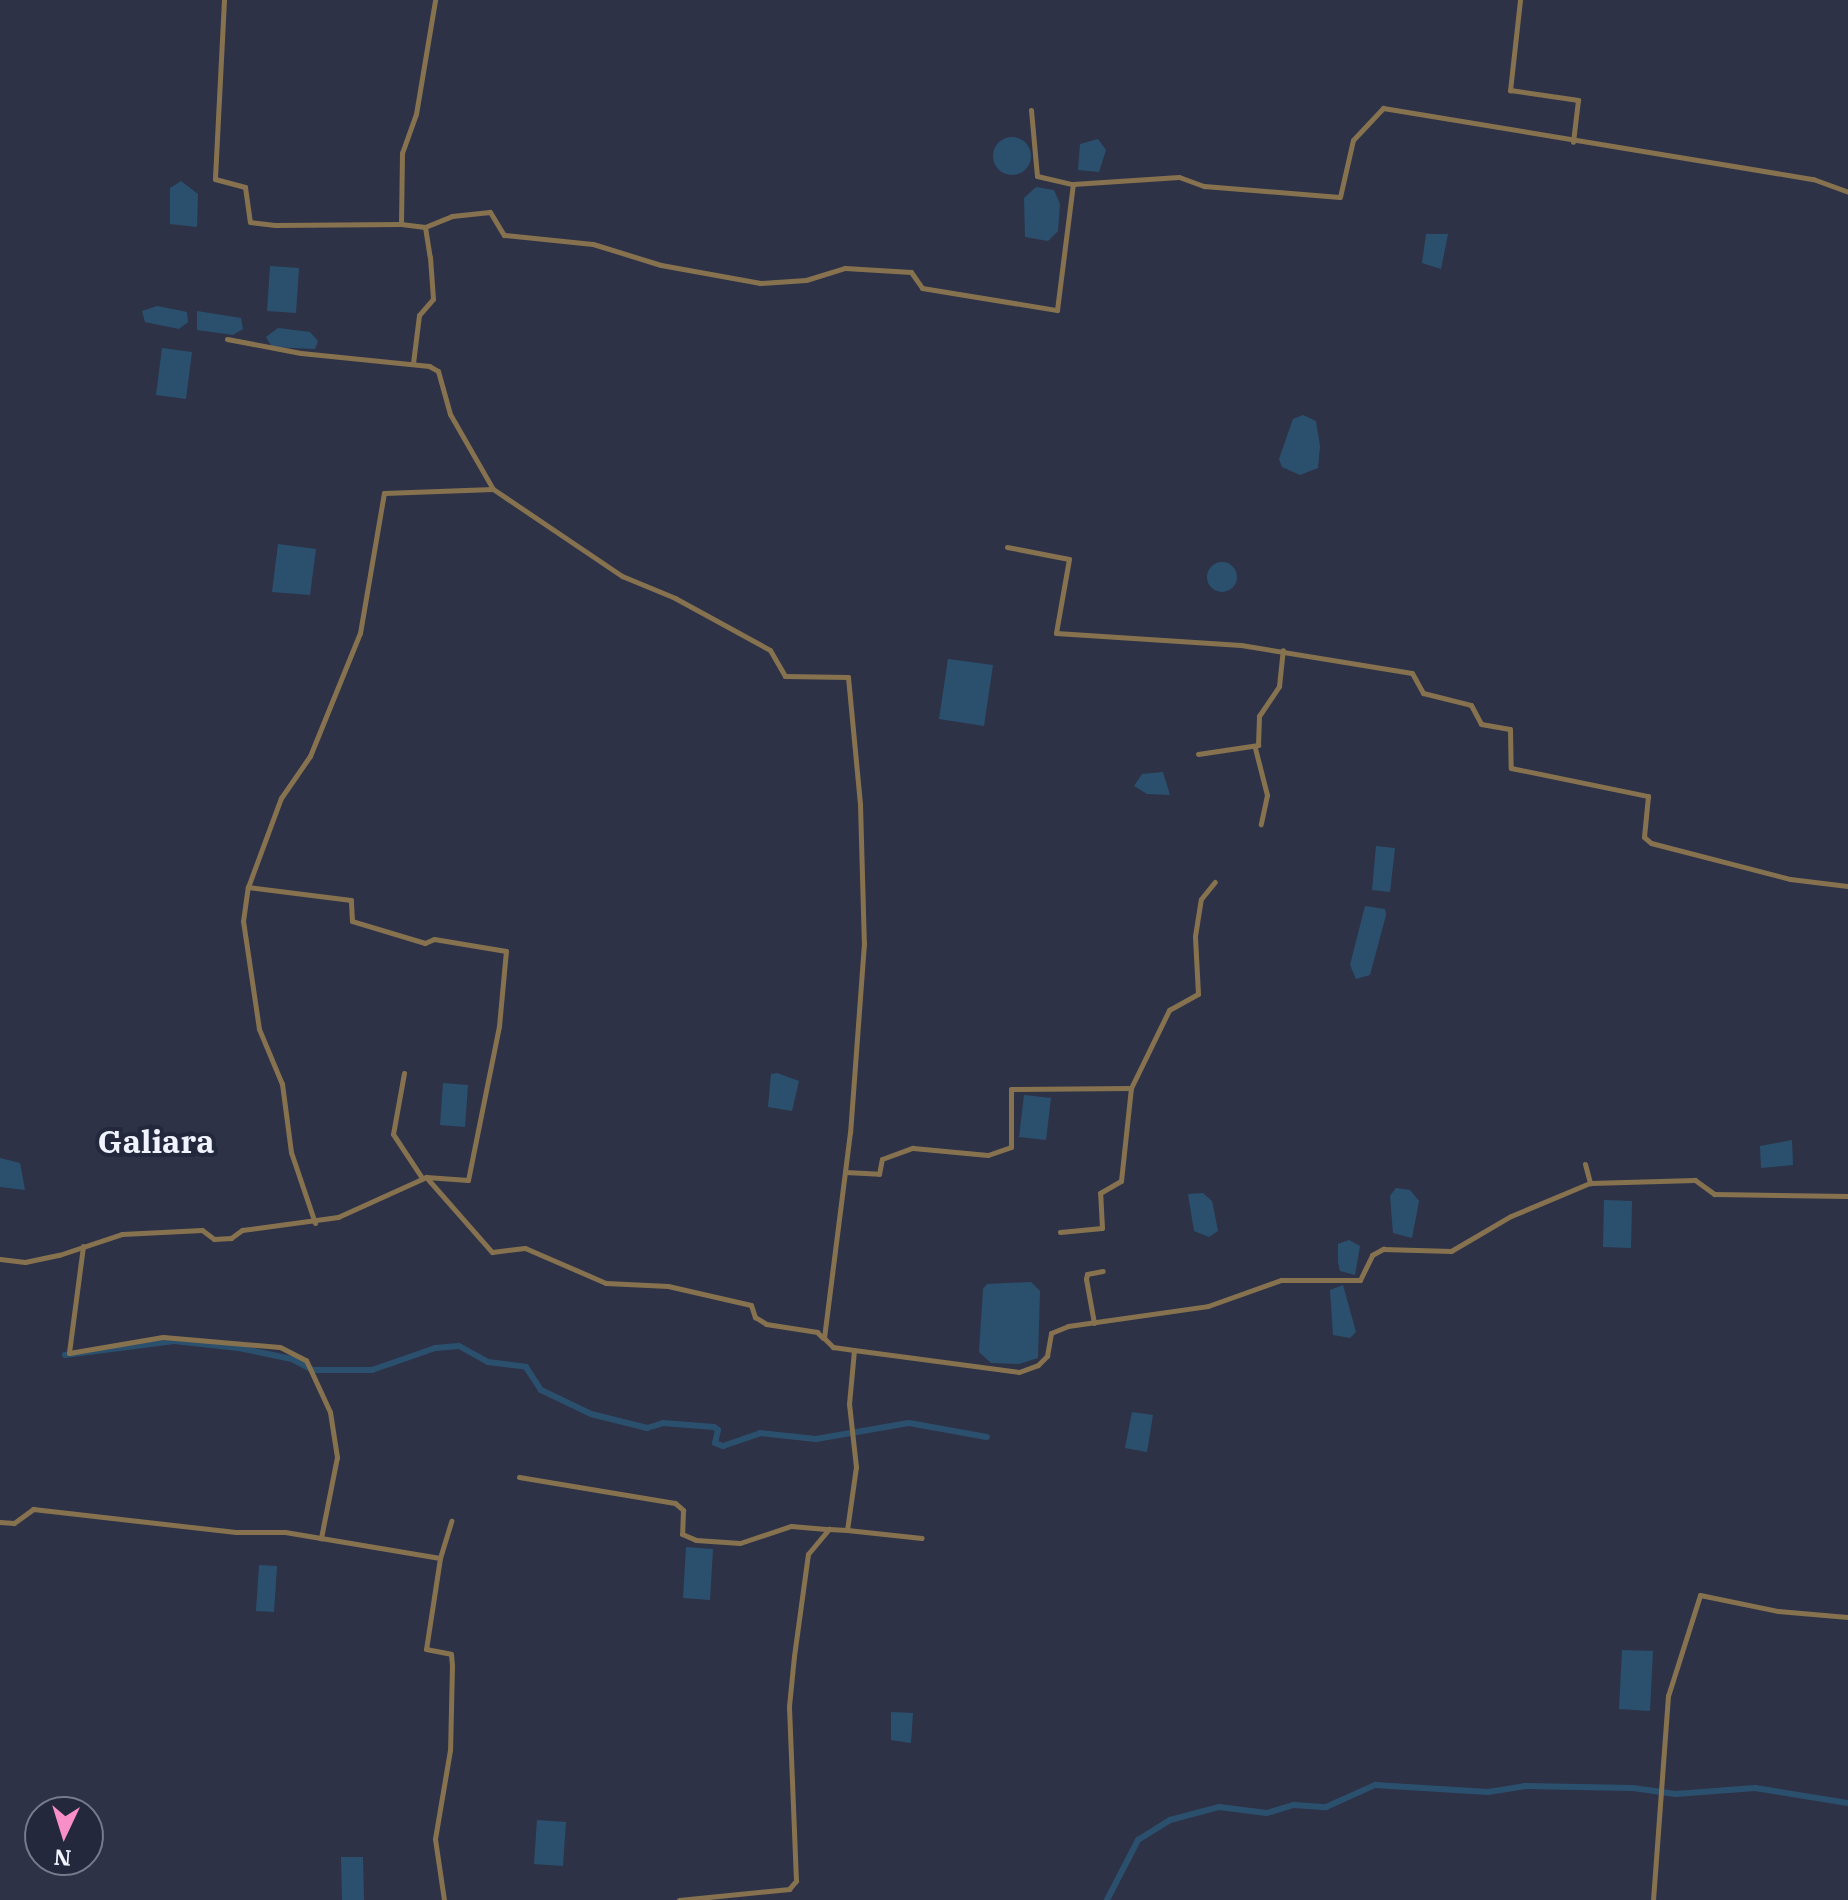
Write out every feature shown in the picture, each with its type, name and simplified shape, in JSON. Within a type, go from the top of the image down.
[{"type":"street","points":[[224,0],[215,179],[245,187],[250,222],[425,227],[482,211],[497,219],[504,235],[593,244],[661,265],[760,283],[806,280],[845,268],[911,272],[922,288],[1057,310],[1073,184]]},
{"type":"street","points":[[401,224],[402,153],[416,114],[435,0]]},
{"type":"street","points":[[1520,0],[1510,90],[1578,100],[1573,142]]},
{"type":"street","points":[[1031,110],[1037,176],[1073,184],[1179,177],[1204,186],[1340,197],[1353,140],[1383,108],[1573,142],[1813,179],[1848,192]]},
{"type":"street","points":[[413,363],[419,315],[433,299],[425,227]]},
{"type":"street","points":[[227,339],[301,353],[413,363],[438,371],[450,414],[493,489],[622,576],[675,598],[770,650],[785,676],[848,677],[860,804],[864,943],[845,1172],[824,1338]]},
{"type":"street","points":[[315,1223],[291,1152],[282,1084],[259,1029],[243,921],[248,887],[281,798],[310,756],[360,633],[384,493],[493,489]]},
{"type":"street","points":[[1007,547],[1069,559],[1056,633],[1283,650],[1412,673],[1423,693],[1471,705],[1481,724],[1510,729],[1511,768],[1648,796],[1644,837],[1651,843],[1790,879],[1848,886]]},
{"type":"street","points":[[1261,824],[1267,795],[1255,748],[1261,707],[1279,686],[1283,650]]},
{"type":"street","points":[[1198,754],[1255,748]]},
{"type":"street","points":[[1060,1232],[1102,1228],[1100,1193],[1121,1181],[1131,1088],[1169,1010],[1198,994],[1197,924],[1201,899],[1215,882]]},
{"type":"street","points":[[0,1259],[25,1262],[122,1234],[202,1230],[214,1239],[315,1223],[424,1177],[468,1180],[497,1036],[506,951],[434,939],[425,943],[355,922],[351,900],[248,887]]},
{"type":"street","points":[[404,1073],[393,1134],[424,1177],[492,1252],[525,1248],[606,1283],[668,1286],[751,1305],[755,1317],[766,1324],[817,1332],[833,1347],[1019,1372],[1047,1356],[1051,1333],[1094,1323],[1208,1306],[1281,1280],[1360,1280],[1372,1255],[1383,1249],[1451,1251],[1511,1216],[1590,1183],[1695,1180],[1714,1194],[1848,1196]]},
{"type":"street","points":[[845,1172],[879,1174],[882,1159],[913,1148],[988,1155],[1011,1147],[1011,1089],[1131,1088]]},
{"type":"street","points":[[1585,1164],[1590,1183]]},
{"type":"street","points":[[83,1246],[69,1353],[163,1337],[280,1347],[306,1360],[330,1412],[337,1457],[321,1538]]},
{"type":"street","points":[[1094,1323],[1086,1279],[1087,1274],[1103,1271]]},
{"type":"street","points":[[847,1530],[856,1433],[849,1404],[854,1350]]},
{"type":"street","points":[[519,1477],[675,1503],[683,1510],[682,1534],[696,1540],[740,1543],[791,1526],[922,1538]]},
{"type":"street","points":[[0,1522],[14,1523],[33,1509],[321,1538],[440,1558]]},
{"type":"street","points":[[444,1900],[435,1839],[450,1750],[452,1665],[451,1654],[426,1649],[440,1558],[451,1521]]},
{"type":"street","points":[[679,1900],[789,1889],[796,1881],[793,1669],[808,1554],[829,1529]]},
{"type":"street","points":[[1653,1900],[1668,1696],[1700,1595],[1778,1611],[1848,1617]]},
{"type":"water","points":[[1012,137],[1025,143],[1031,156],[1025,169],[1012,175],[999,169],[993,156],[999,143]]},
{"type":"water","points":[[1098,139],[1106,150],[1099,172],[1078,170],[1080,144]]},
{"type":"water","points":[[181,181],[198,194],[197,227],[170,224],[170,188]]},
{"type":"water","points":[[1036,187],[1054,190],[1060,204],[1058,231],[1048,241],[1025,237],[1024,198]]},
{"type":"water","points":[[1426,234],[1448,234],[1441,269],[1422,263]]},
{"type":"water","points":[[270,266],[299,268],[296,313],[267,311]]},
{"type":"water","points":[[157,306],[187,312],[188,322],[179,329],[145,322],[142,311]]},
{"type":"water","points":[[197,311],[241,318],[243,329],[233,335],[197,330]]},
{"type":"water","points":[[278,328],[310,332],[318,341],[315,349],[272,347],[266,337]]},
{"type":"water","points":[[162,348],[192,352],[186,399],[156,395]]},
{"type":"water","points":[[1303,415],[1316,421],[1320,446],[1318,468],[1300,475],[1282,467],[1279,459],[1293,419]]},
{"type":"water","points":[[278,544],[316,549],[310,595],[272,592]]},
{"type":"water","points":[[1222,562],[1233,566],[1237,577],[1233,588],[1222,592],[1211,588],[1207,577],[1211,566]]},
{"type":"water","points":[[948,659],[993,665],[984,726],[939,719]]},
{"type":"water","points":[[1163,772],[1170,795],[1147,794],[1134,786],[1142,774]]},
{"type":"water","points":[[1376,846],[1395,848],[1390,892],[1372,890]]},
{"type":"water","points":[[1365,906],[1385,909],[1386,915],[1370,975],[1356,979],[1350,965]]},
{"type":"water","points":[[777,1073],[799,1081],[792,1111],[768,1107],[771,1074]]},
{"type":"water","points":[[443,1083],[468,1085],[465,1127],[440,1125]]},
{"type":"water","points":[[1024,1095],[1051,1098],[1046,1140],[1019,1137]]},
{"type":"water","points":[[1792,1140],[1793,1165],[1761,1168],[1760,1146]]},
{"type":"water","points":[[0,1158],[20,1163],[25,1190],[0,1187]]},
{"type":"water","points":[[1396,1188],[1410,1190],[1419,1201],[1412,1238],[1393,1233],[1390,1196]]},
{"type":"water","points":[[1203,1193],[1212,1201],[1218,1231],[1209,1237],[1194,1231],[1188,1194]]},
{"type":"water","points":[[1604,1200],[1632,1201],[1631,1248],[1603,1247]]},
{"type":"water","points":[[1349,1240],[1360,1246],[1355,1275],[1340,1271],[1338,1262],[1338,1244]]},
{"type":"water","points":[[1031,1282],[1040,1291],[1038,1358],[1019,1364],[991,1363],[979,1352],[983,1289],[987,1284]]},
{"type":"water","points":[[1343,1285],[1356,1332],[1350,1338],[1333,1335],[1330,1290]]},
{"type":"water","points":[[1132,1412],[1153,1415],[1147,1452],[1125,1448]]},
{"type":"water","points":[[686,1547],[713,1549],[710,1600],[683,1598]]},
{"type":"water","points":[[259,1565],[277,1566],[274,1612],[256,1611]]},
{"type":"water","points":[[1622,1650],[1653,1651],[1650,1711],[1619,1709]]},
{"type":"water","points":[[891,1712],[913,1713],[911,1743],[891,1740]]},
{"type":"water","points":[[537,1820],[566,1822],[563,1866],[534,1864]]},
{"type":"water","points":[[341,1857],[363,1857],[364,1900],[342,1900]]},
{"type":"waterway","points":[[65,1355],[174,1341],[239,1348],[292,1359],[313,1370],[372,1370],[435,1348],[459,1346],[488,1362],[526,1367],[541,1390],[591,1414],[647,1428],[663,1423],[714,1427],[718,1430],[715,1443],[723,1446],[760,1433],[816,1439],[909,1423],[987,1437]]},
{"type":"waterway","points":[[1107,1900],[1138,1840],[1170,1820],[1219,1807],[1267,1813],[1294,1805],[1326,1807],[1375,1785],[1488,1792],[1524,1786],[1633,1788],[1676,1794],[1755,1788],[1848,1803]]},
{"type":"district","name":"Galiara","points":[[156,1141]]}]
